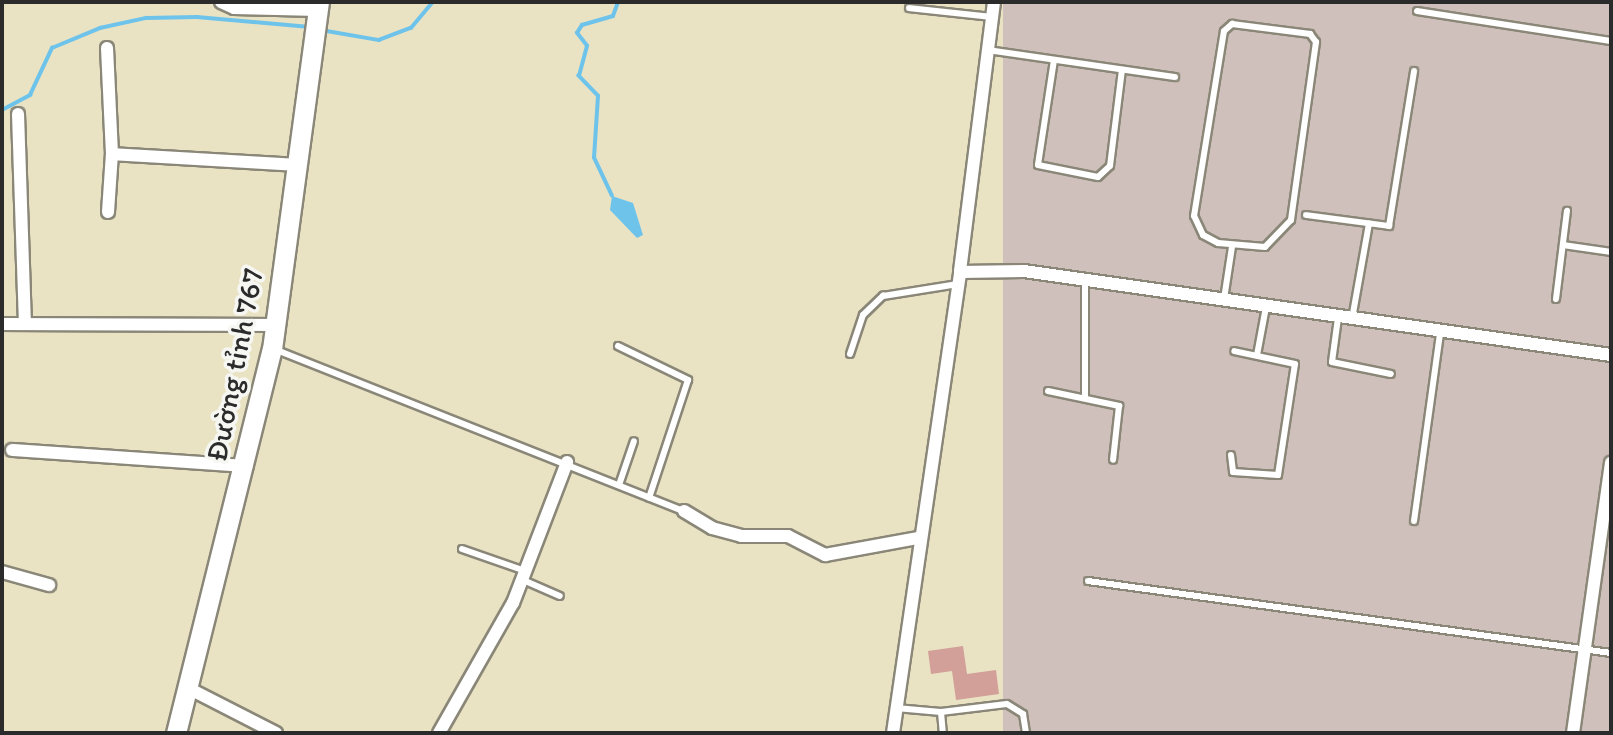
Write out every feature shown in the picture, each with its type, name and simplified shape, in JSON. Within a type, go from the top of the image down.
[{"type":"main road","name":"Đường tỉnh 767","points":[[176,733],[246,466],[272,349],[317,17]]},
{"type":"street","points":[[221,2],[234,8],[317,17]]},
{"type":"street","points":[[893,733],[918,538],[959,278],[994,2]]},
{"type":"street","points":[[107,48],[112,154],[108,212]]},
{"type":"street","points":[[18,114],[25,322]]},
{"type":"street","points":[[112,154],[298,165]]},
{"type":"street","points":[[959,278],[1024,271],[1440,333],[1611,355]]},
{"type":"street","points":[[2,324],[276,325]]},
{"type":"street","points":[[12,450],[246,466]]},
{"type":"street","points":[[439,733],[525,576],[567,463]]},
{"type":"street","points":[[1573,733],[1611,463]]},
{"type":"street","points":[[684,511],[712,528],[741,536],[788,536],[825,555],[918,538]]},
{"type":"street","points":[[2,572],[49,585]]},
{"type":"street","points":[[188,688],[276,733]]},
{"type":"lane","points":[[909,8],[992,17]]},
{"type":"lane","points":[[1417,11],[1611,41]]},
{"type":"lane","points":[[1232,24],[1310,34],[1316,42],[1291,219],[1265,247],[1232,247],[1203,235],[1194,216],[1224,31],[1232,24]]},
{"type":"lane","points":[[987,50],[1175,77]]},
{"type":"lane","points":[[1054,60],[1036,159],[1043,168],[1076,174],[1098,177],[1110,166],[1122,70]]},
{"type":"lane","points":[[1306,215],[1369,224],[1391,224],[1414,71]]},
{"type":"lane","points":[[1556,299],[1567,211]]},
{"type":"lane","points":[[1351,320],[1369,224]]},
{"type":"lane","points":[[1563,245],[1611,252]]},
{"type":"lane","points":[[1224,299],[1232,247]]},
{"type":"lane","points":[[850,354],[863,315],[883,296],[959,278]]},
{"type":"lane","points":[[1084,397],[1085,280]]},
{"type":"lane","points":[[1257,355],[1266,307]]},
{"type":"lane","points":[[1338,318],[1332,362],[1391,374]]},
{"type":"lane","points":[[1414,521],[1440,333]]},
{"type":"lane","points":[[618,346],[688,380],[649,498]]},
{"type":"lane","points":[[272,349],[684,511]]},
{"type":"lane","points":[[1231,456],[1233,472],[1273,478],[1280,472],[1295,364],[1234,351]]},
{"type":"lane","points":[[1048,391],[1119,406],[1113,460]]},
{"type":"lane","points":[[619,485],[634,441]]},
{"type":"lane","points":[[462,549],[525,576],[560,596]]},
{"type":"lane","points":[[1088,581],[1611,653]]},
{"type":"lane","points":[[896,708],[941,712],[1012,705],[1023,714],[1026,733]]},
{"type":"lane","points":[[941,712],[943,733]]},
{"type":"shaded area","points":[[1003,2],[1611,2],[1611,733],[1003,733]]},
{"type":"water","points":[[612,196],[633,203],[643,235],[637,238],[610,210]]},
{"type":"building","points":[[963,646],[967,674],[996,670],[999,694],[956,700],[952,671],[931,674],[928,651]]},
{"type":"waterway","points":[[321,30],[379,40],[411,28],[433,2]]},
{"type":"waterway","points":[[612,196],[594,158],[598,96],[579,76],[587,46],[577,33],[582,25],[613,16],[618,2]]},
{"type":"waterway","points":[[2,110],[30,95],[52,48],[100,28],[146,18],[197,17],[310,27]]}]
